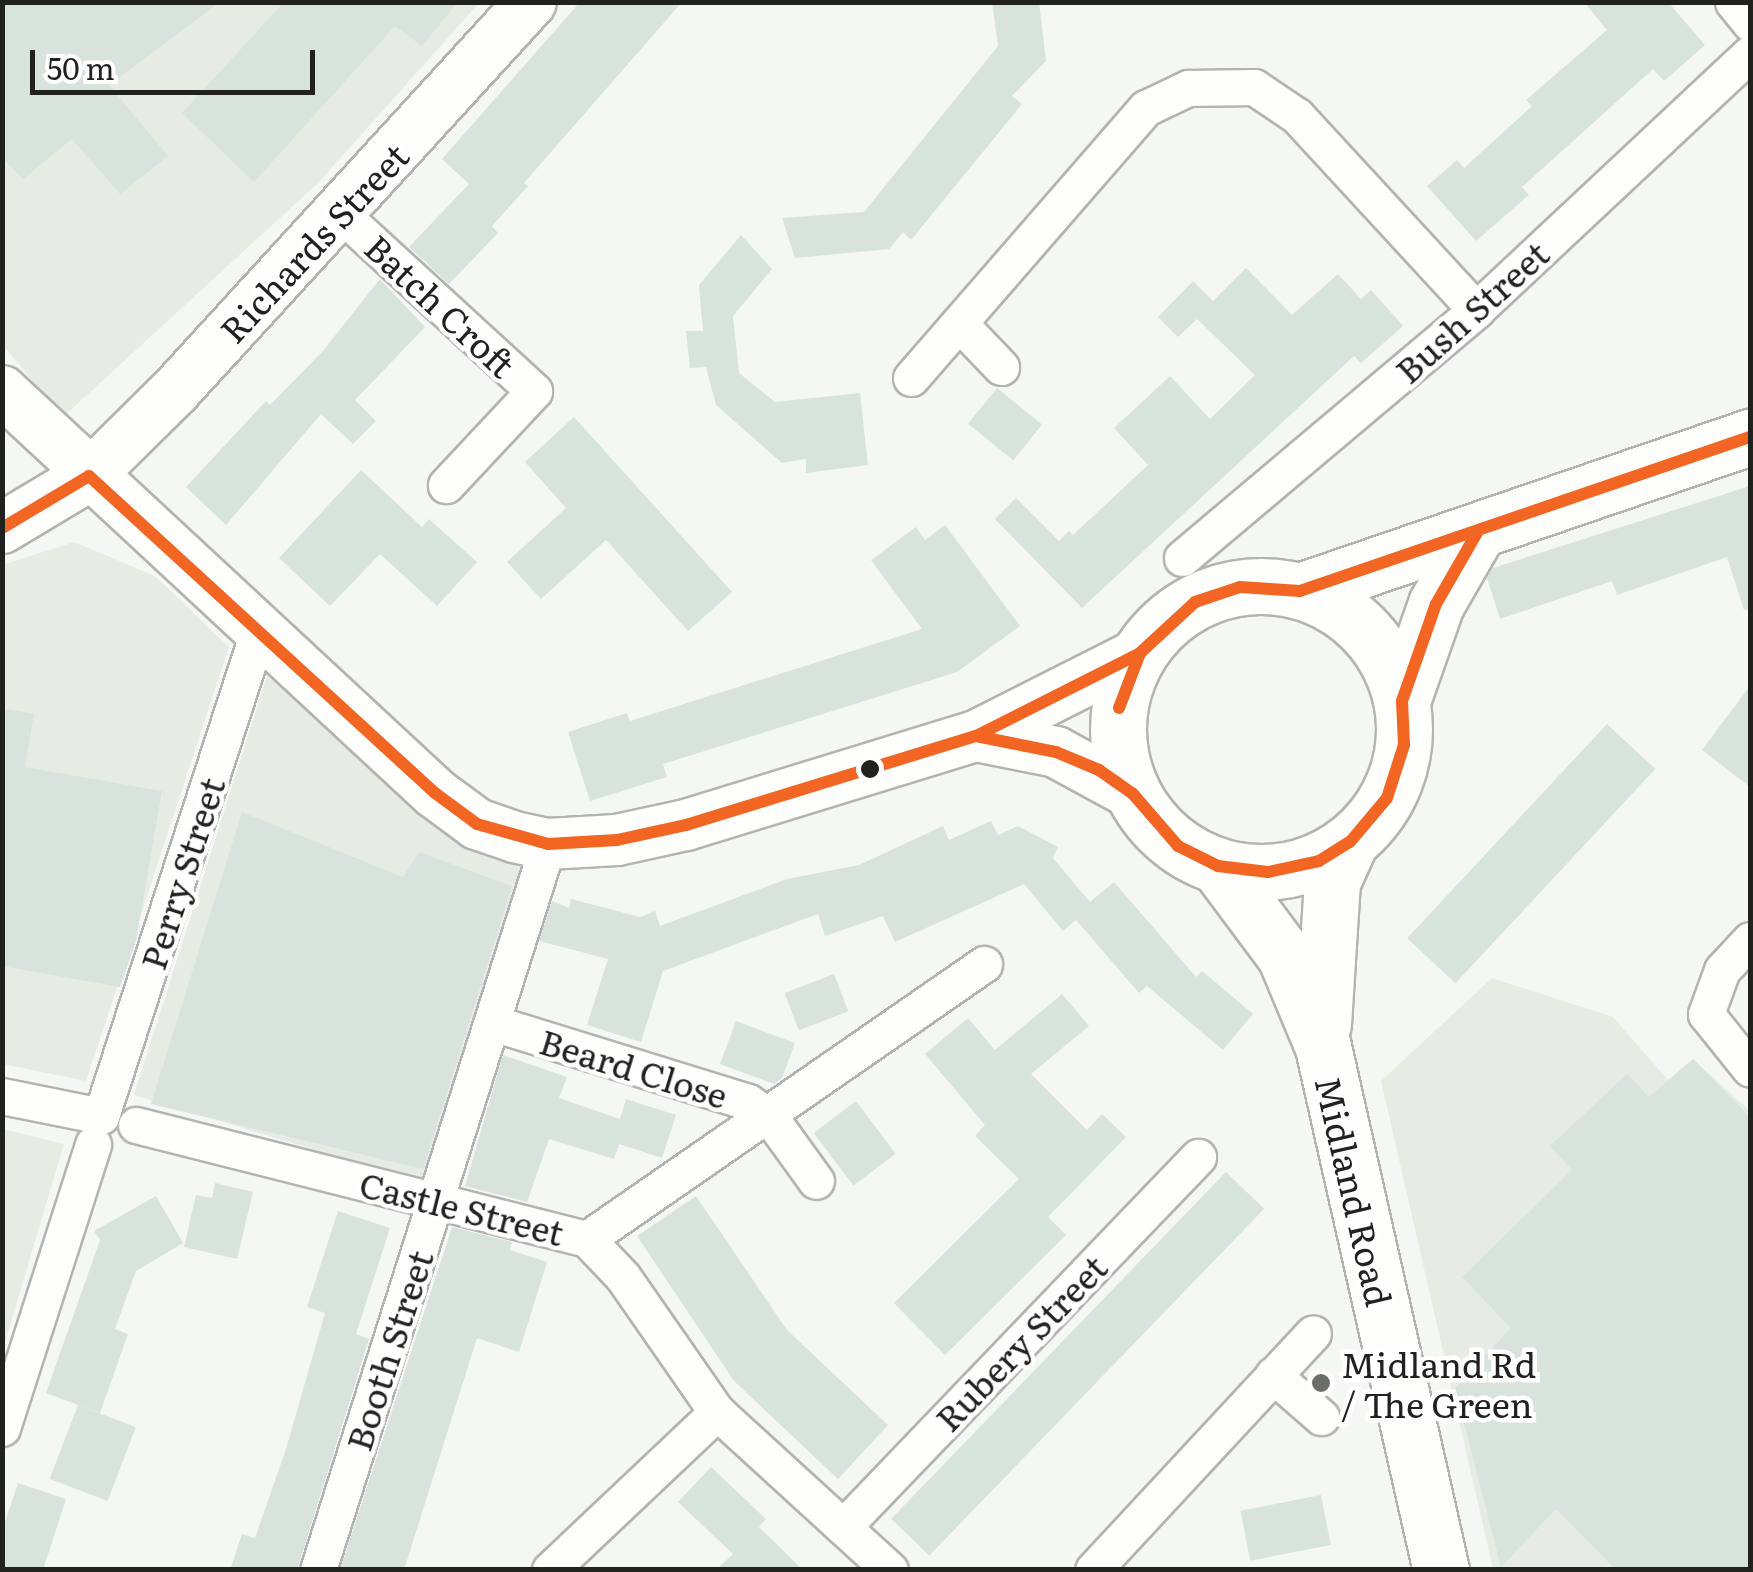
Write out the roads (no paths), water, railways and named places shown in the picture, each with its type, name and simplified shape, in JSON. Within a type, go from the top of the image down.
[{"type":"main road","points":[[1300,591],[1750,437]]},
{"type":"main road","points":[[1402,701],[1366,632],[1300,591],[1263,586],[1218,592],[1171,617],[1140,653],[1119,708],[1118,748],[1133,794],[1168,838],[1218,866],[1292,869],[1350,842],[1379,810],[1399,770],[1402,701],[1436,604],[1478,531]]},
{"type":"main road","name":"Midland Road","points":[[1323,1046],[1323,959],[1332,882],[1350,842]]},
{"type":"main road","name":"Midland Road","points":[[1218,866],[1284,956],[1323,1046],[1441,1570]]},
{"type":"street","name":"Richards Street","points":[[2,528],[88,476],[340,214],[531,2]]},
{"type":"street","points":[[1733,2],[1750,24]]},
{"type":"street","name":"Bush Street","points":[[1182,558],[1476,310],[1750,54]]},
{"type":"street","points":[[911,378],[1146,108],[1188,88],[1225,84],[1254,87],[1297,116],[1476,310]]},
{"type":"street","name":"Batch Croft","points":[[340,214],[534,391],[446,486]]},
{"type":"street","points":[[959,323],[1001,367]]},
{"type":"street","points":[[2,391],[88,476],[435,793],[477,824],[548,844],[617,840],[686,826],[976,736],[1140,653]]},
{"type":"street","name":"Perry Street","points":[[2,1428],[259,629]]},
{"type":"street","points":[[976,736],[1056,752],[1133,794]]},
{"type":"street","name":"Booth Street","points":[[318,1570],[496,1024],[548,844]]},
{"type":"street","points":[[1750,940],[1710,991],[1706,1014],[1714,1032],[1750,1068]]},
{"type":"street","name":"Beard Close","points":[[587,1239],[984,964]]},
{"type":"street","name":"Beard Close","points":[[496,1024],[748,1102],[769,1116],[816,1181]]},
{"type":"street","points":[[2,1096],[97,1130]]},
{"type":"street","name":"Castle Street","points":[[136,1125],[587,1239],[624,1277],[717,1412],[890,1570]]},
{"type":"street","name":"Rubery Street","points":[[842,1527],[1198,1157]]},
{"type":"street","points":[[1093,1570],[1313,1332]]},
{"type":"street","points":[[1274,1375],[1321,1417]]},
{"type":"street","points":[[550,1570],[717,1412]]},
{"type":"place","name":"Midland Rd / The Green","points":[[1321,1383]]}]
